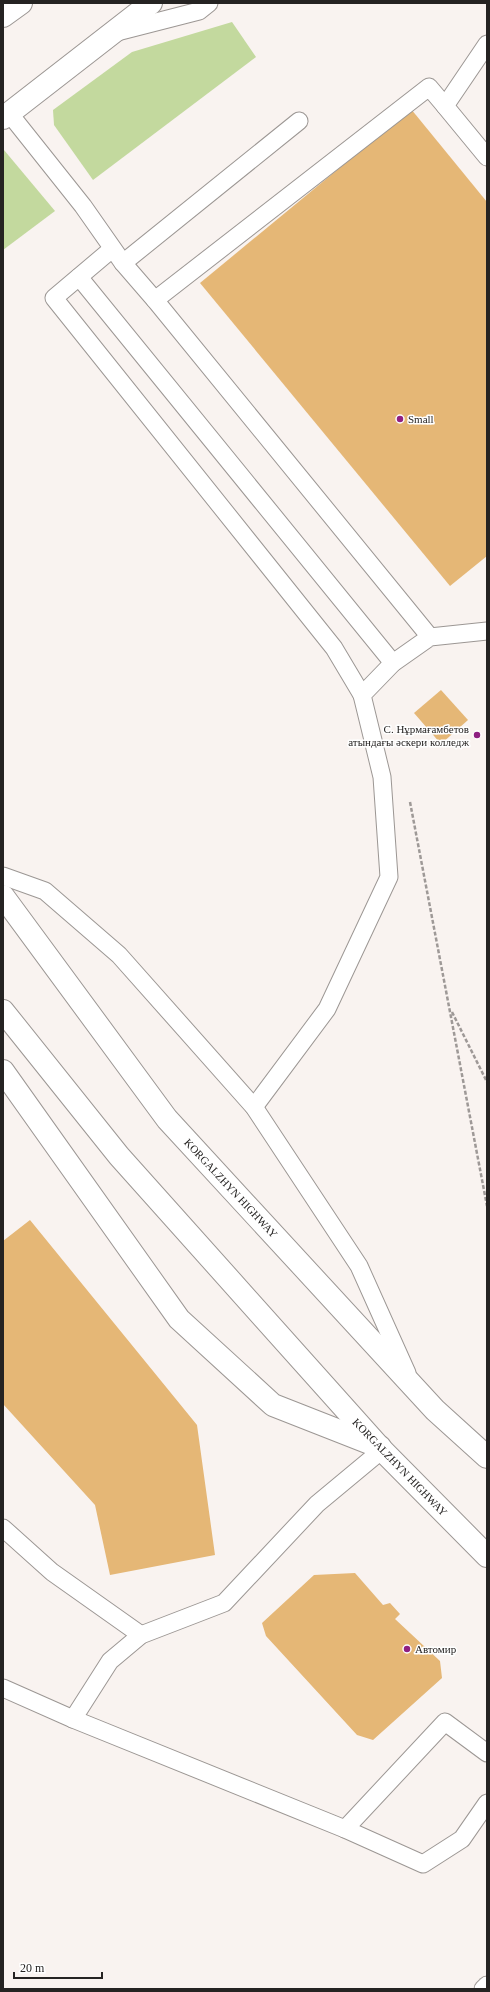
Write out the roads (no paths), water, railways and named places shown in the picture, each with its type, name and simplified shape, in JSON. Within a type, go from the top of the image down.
[{"type":"main road","points":[[6,115],[151,3]]},
{"type":"main road","name":"KORGALZHYN HIGHWAY","points":[[3,896],[167,1119],[410,1380],[435,1410],[487,1457]]},
{"type":"main road","name":"KORGALZHYN HIGHWAY","points":[[3,1011],[119,1156],[381,1449],[487,1556]]},
{"type":"main road","points":[[3,1072],[179,1319],[273,1405],[381,1449]]},
{"type":"lane","points":[[113,33],[199,11],[209,3]]},
{"type":"lane","points":[[446,106],[487,44]]},
{"type":"lane","points":[[155,300],[429,87],[487,157]]},
{"type":"lane","points":[[6,115],[83,206],[122,263],[155,300],[430,636]]},
{"type":"lane","points":[[122,263],[299,121]]},
{"type":"lane","points":[[112,249],[54,298],[334,648],[362,695],[382,777],[389,877],[327,1009],[254,1107]]},
{"type":"lane","points":[[79,277],[393,663]]},
{"type":"lane","points":[[362,695],[393,663],[430,636],[487,631]]},
{"type":"lane","points":[[3,876],[45,891],[119,955],[254,1107],[359,1266],[410,1380]]},
{"type":"lane","points":[[72,1719],[110,1661],[141,1635],[224,1602],[317,1504],[381,1449]]},
{"type":"lane","points":[[3,1528],[52,1572],[141,1635]]},
{"type":"lane","points":[[3,1688],[72,1719],[345,1829],[423,1864],[462,1840],[487,1803]]},
{"type":"lane","points":[[345,1829],[444,1722],[487,1753]]},
{"type":"lane","points":[[483,1989],[487,1985]]},
{"type":"place","name":"Small","points":[[400,419]]},
{"type":"place","name":"С. Нұрмағамбетов атындағы әскери колледж","points":[[477,735]]},
{"type":"place","name":"Автомир","points":[[407,1649]]}]
